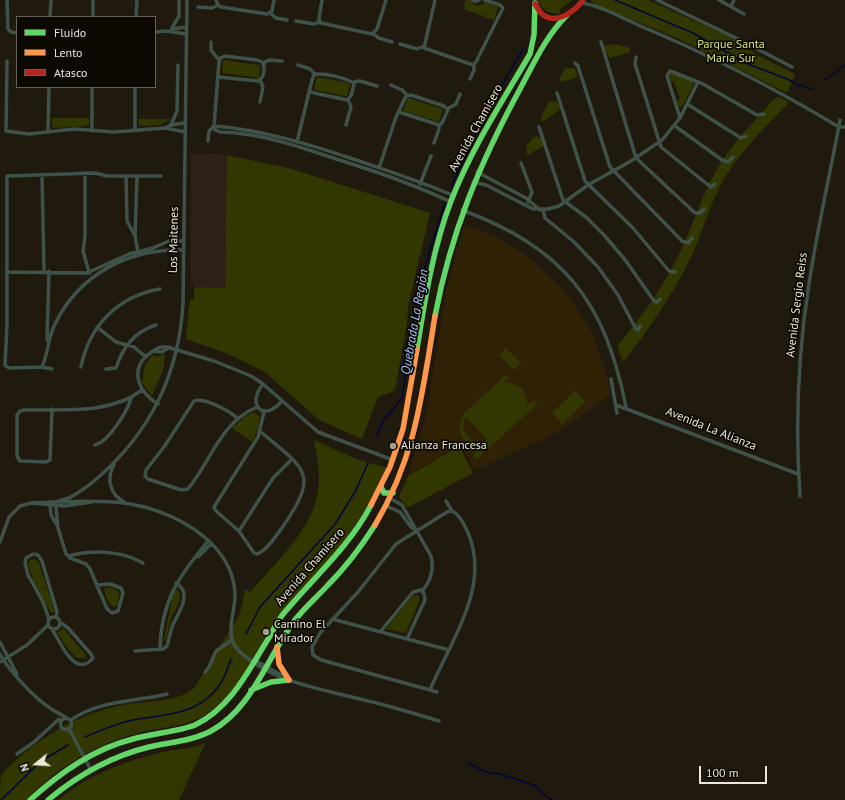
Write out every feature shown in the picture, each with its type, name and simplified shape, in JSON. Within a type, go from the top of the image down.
[{"type":"street","points":[[8,0],[8,29],[11,32],[16,33]]},
{"type":"street","points":[[50,0],[50,16]]},
{"type":"street","points":[[93,0],[93,16]]},
{"type":"street","points":[[136,16],[137,0]]},
{"type":"street","points":[[172,28],[179,16],[179,0]]},
{"type":"street","name":"Los Maitenes","points":[[56,504],[85,488],[115,463],[142,431],[158,404],[171,373],[177,349],[182,314],[187,0]]},
{"type":"street","points":[[216,0],[218,5]]},
{"type":"street","points":[[270,13],[274,0]]},
{"type":"street","points":[[320,22],[322,0]]},
{"type":"street","points":[[373,34],[377,30],[386,0]]},
{"type":"street","points":[[424,46],[435,0]]},
{"type":"street","points":[[472,0],[476,2],[478,0]]},
{"type":"street","points":[[470,79],[474,70],[474,64],[503,8],[500,5],[486,0]]},
{"type":"street","points":[[657,0],[792,67]]},
{"type":"street","points":[[718,0],[744,14]]},
{"type":"street","points":[[731,6],[734,0]]},
{"type":"street","points":[[582,1],[655,31],[712,58],[763,83],[839,126],[845,127]]},
{"type":"street","name":"Avenida Chamisero","points":[[48,800],[68,784],[91,770],[140,750],[191,739],[212,731],[235,713],[297,617],[340,573],[360,548],[392,496],[405,465],[416,431],[422,406],[438,295],[462,210],[477,172],[486,151],[550,34],[582,1]]},
{"type":"street","points":[[534,2],[541,12],[547,16],[557,17],[567,15]]},
{"type":"street","name":"Avenida Chamisero","points":[[30,800],[51,780],[85,758],[131,739],[182,728],[204,720],[218,711],[230,699],[288,607],[330,563],[352,535],[381,487],[393,460],[407,411],[427,286],[438,241],[451,202],[466,166],[530,54],[534,35],[534,2]]},
{"type":"street","points":[[198,7],[212,8],[218,5],[265,14],[270,13],[276,18],[287,20]]},
{"type":"street","points":[[296,21],[314,24],[320,22],[373,34],[379,38],[392,42]]},
{"type":"street","points":[[167,31],[172,28],[186,27]]},
{"type":"street","points":[[156,32],[167,31],[186,34]]},
{"type":"street","points":[[211,42],[211,50],[219,60],[214,126],[215,130],[220,132],[255,136],[296,145],[419,187],[451,202]]},
{"type":"street","points":[[601,42],[636,158],[695,213],[700,214],[704,208]]},
{"type":"street","points":[[400,44],[417,49],[424,46],[441,54],[474,64]]},
{"type":"street","points":[[219,60],[225,56],[263,63],[269,60],[282,62]]},
{"type":"street","points":[[636,57],[634,64],[661,147],[706,184],[711,187],[715,184]]},
{"type":"street","points":[[7,61],[6,131],[25,134],[67,129],[114,132],[135,129],[165,128],[185,132]]},
{"type":"street","points":[[260,102],[263,87],[260,80],[262,76],[263,63]]},
{"type":"street","points":[[575,63],[578,66],[613,171],[682,241],[688,243],[692,238]]},
{"type":"street","points":[[171,125],[177,110],[178,65]]},
{"type":"street","points":[[298,65],[310,69],[315,74],[321,74],[354,82],[360,81],[377,86]]},
{"type":"street","points":[[680,118],[667,74],[674,71],[698,82],[758,115],[764,114]]},
{"type":"street","points":[[296,145],[312,80],[315,74]]},
{"type":"street","points":[[218,77],[260,80]]},
{"type":"street","points":[[346,125],[351,107],[348,99],[354,87],[354,82]]},
{"type":"street","points":[[473,182],[486,185],[536,210],[556,207],[588,185],[636,158],[659,142],[680,118],[698,82]]},
{"type":"street","points":[[390,85],[402,90],[407,95],[444,106],[447,109]]},
{"type":"street","points":[[48,131],[49,88]]},
{"type":"street","points":[[92,88],[92,131]]},
{"type":"street","points":[[135,88],[135,129]]},
{"type":"street","points":[[310,92],[348,99]]},
{"type":"street","points":[[557,93],[585,181],[633,228],[669,271],[675,272]]},
{"type":"street","points":[[434,143],[439,125],[444,118],[447,109],[456,104],[460,94]]},
{"type":"street","points":[[378,172],[404,98],[407,95]]},
{"type":"street","points":[[687,104],[741,138],[746,136]]},
{"type":"street","points":[[399,112],[439,125]]},
{"type":"street","name":"Avenida Sergio Reiss","points":[[800,496],[798,474],[798,397],[804,314],[814,251],[840,120]]},
{"type":"street","points":[[165,128],[171,125],[185,123]]},
{"type":"street","points":[[214,126],[256,131],[298,141],[421,182],[454,196]]},
{"type":"street","points":[[208,141],[209,131],[214,126]]},
{"type":"street","points":[[674,126],[722,160],[728,162],[734,157]]},
{"type":"street","points":[[539,127],[565,202],[587,218],[612,244],[654,301],[657,302],[660,299]]},
{"type":"street","points":[[255,136],[256,131]]},
{"type":"street","points":[[478,145],[483,146],[486,151]]},
{"type":"street","points":[[336,158],[338,154]]},
{"type":"street","points":[[419,187],[431,156]]},
{"type":"street","points":[[521,163],[532,192],[526,206]]},
{"type":"street","points":[[477,172],[542,210],[545,218],[574,242],[598,267],[622,301],[636,330],[638,330],[640,326]]},
{"type":"street","points":[[84,173],[85,236],[83,252],[89,272]]},
{"type":"street","points":[[52,369],[42,367],[9,368],[5,365],[7,325],[7,176],[99,173],[107,176],[161,176]]},
{"type":"street","points":[[42,174],[44,271]]},
{"type":"street","points":[[126,176],[127,221],[135,236]]},
{"type":"street","points":[[137,176],[135,236],[138,253]]},
{"type":"street","points":[[462,210],[497,224],[523,238],[553,261],[572,281],[591,307],[607,338],[618,373],[626,407]]},
{"type":"street","points":[[42,367],[53,327],[69,301],[80,288],[95,275],[115,263],[169,241],[184,241]]},
{"type":"street","points":[[89,272],[118,258],[138,253],[164,250],[184,250]]},
{"type":"street","points":[[47,345],[49,271]]},
{"type":"street","points":[[6,272],[89,272],[95,275]]},
{"type":"street","points":[[81,367],[87,345],[97,327],[111,311],[124,302],[141,294],[160,289]]},
{"type":"street","points":[[48,324],[53,327]]},
{"type":"street","points":[[106,369],[116,368],[126,345],[138,334],[156,325]]},
{"type":"street","points":[[97,327],[116,342],[134,347],[146,356]]},
{"type":"street","points":[[158,404],[142,390],[139,383],[138,371],[146,356],[154,351],[162,352],[170,348],[177,349],[252,376],[321,434],[393,460]]},
{"type":"street","points":[[611,379],[617,413]]},
{"type":"street","points":[[263,384],[255,397],[257,407],[264,412]]},
{"type":"street","points":[[52,409],[50,460],[46,462],[20,461],[17,456],[19,412],[24,410],[97,407],[131,398],[142,390]]},
{"type":"street","points":[[95,445],[102,442],[116,425],[131,398]]},
{"type":"street","points":[[237,418],[231,412],[202,400],[194,401],[160,453],[146,470],[145,476],[148,479],[181,490],[187,490],[227,429],[237,418],[257,407]]},
{"type":"street","points":[[264,412],[274,409],[282,401]]},
{"type":"street","name":"Avenida La Alianza","points":[[616,405],[626,407],[798,474]]},
{"type":"street","points":[[261,432],[292,459],[302,471],[305,478],[304,488],[281,528],[261,552],[257,554],[254,553],[239,531],[216,511],[214,507],[261,432],[264,412]]},
{"type":"street","points":[[239,531],[273,478],[292,459]]},
{"type":"street","name":"Los Maitenes","points":[[115,463],[110,475],[110,486],[115,495],[125,503]]},
{"type":"street","points":[[381,487],[384,493],[392,496],[402,505],[416,531],[427,547],[432,564],[429,580],[422,591]]},
{"type":"street","points":[[1,541],[11,513],[20,506],[31,503],[56,504],[94,501],[125,503],[148,508],[191,529],[210,543],[224,559],[234,581],[235,600],[231,628],[232,640],[239,651],[253,661],[289,680],[439,721]]},
{"type":"street","points":[[430,690],[470,600],[476,572],[470,537],[461,520],[452,511],[446,501]]},
{"type":"street","points":[[31,503],[50,506],[56,504]]},
{"type":"street","points":[[56,504],[58,528]]},
{"type":"street","points":[[50,506],[51,515],[58,528],[68,556],[84,563],[91,571],[108,611],[113,613],[118,611],[123,593],[121,588],[114,585],[97,585]]},
{"type":"street","points":[[386,506],[400,512],[411,527],[416,531]]},
{"type":"street","points":[[437,692],[316,658],[312,649],[313,642],[332,619],[365,585],[396,544],[447,512],[452,511]]},
{"type":"street","points":[[160,649],[164,614],[176,583],[210,543]]},
{"type":"street","points":[[68,556],[85,553],[120,554],[143,563]]},
{"type":"street","points":[[84,563],[85,553]]},
{"type":"street","points":[[2,661],[27,644],[48,625],[49,619],[26,569],[26,558],[33,554],[38,555],[42,561],[58,612],[56,617]]},
{"type":"street","points":[[135,651],[160,649],[167,646],[172,626],[183,603],[183,591],[176,583]]},
{"type":"street","points":[[381,632],[413,592],[418,590],[422,591]]},
{"type":"street","points":[[407,639],[425,600],[425,595],[422,591]]},
{"type":"street","points":[[49,619],[56,617]]},
{"type":"street","points":[[48,625],[73,662],[81,664],[92,660],[93,658],[91,654],[56,617]]},
{"type":"street","points":[[332,619],[448,650]]},
{"type":"street","points":[[52,629],[57,628],[60,622]]},
{"type":"street","points":[[205,672],[209,667],[216,651],[232,640]]},
{"type":"street","points":[[0,642],[9,656],[18,677]]},
{"type":"street","points":[[277,647],[279,664],[289,680]]},
{"type":"street","points":[[0,654],[2,661],[33,694],[53,710],[69,719],[72,724],[69,729]]},
{"type":"street","points":[[251,690],[271,682],[289,680]]},
{"type":"street","points":[[61,723],[63,720],[93,709],[167,694]]},
{"type":"street","points":[[53,710],[64,729],[69,729]]},
{"type":"street","points":[[17,754],[34,742],[59,719]]},
{"type":"street","points":[[69,729],[91,770]]},
{"type":"shaded area","points":[[191,153],[227,155],[225,288],[194,287],[194,285],[190,285]]},
{"type":"shaded area","points":[[464,225],[495,236],[521,252],[535,262],[564,290],[574,303],[593,335],[603,362],[611,394],[568,426],[543,440],[474,470],[461,444],[408,475],[426,417],[446,291]]},
{"type":"green space","points":[[465,0],[470,0],[474,5],[479,6],[485,2],[498,7],[494,20],[464,9]]},
{"type":"green space","points":[[537,0],[572,0],[559,10],[561,13],[553,13],[541,7]]},
{"type":"green space","name":"Parque Santa María Sur","points":[[591,0],[648,0],[739,41],[759,56],[795,74],[787,93],[677,38],[592,3]]},
{"type":"green space","points":[[614,44],[630,48],[630,52],[609,58],[604,46]]},
{"type":"green space","points":[[223,60],[260,65],[259,78],[222,73]]},
{"type":"green space","points":[[565,68],[575,68],[578,77],[562,82],[559,80]]},
{"type":"green space","points":[[672,73],[693,82],[693,86],[682,107],[678,106],[676,100],[680,99],[674,81],[671,82],[669,76]]},
{"type":"green space","points":[[317,77],[350,83],[348,94],[346,96],[314,90]]},
{"type":"green space","points":[[778,97],[789,102],[749,145],[727,174],[712,203],[685,269],[652,324],[623,362],[617,346],[644,312],[668,276],[717,169],[729,150],[773,100]]},
{"type":"green space","points":[[408,98],[443,109],[439,122],[403,111]]},
{"type":"green space","points":[[549,102],[557,102],[560,109],[543,122],[541,117]]},
{"type":"green space","points":[[51,118],[89,118],[89,124],[86,126],[53,128]]},
{"type":"green space","points":[[138,119],[171,119],[160,125],[139,126]]},
{"type":"green space","points":[[533,137],[541,137],[544,146],[527,155],[526,147]]},
{"type":"green space","points":[[227,155],[292,169],[430,213],[408,307],[407,324],[395,390],[377,399],[362,439],[319,420],[265,372],[228,354],[186,339],[190,299],[194,299],[194,287],[225,288]]},
{"type":"green space","points":[[506,348],[521,363],[514,370],[499,355]]},
{"type":"green space","points":[[165,353],[164,367],[152,396],[142,383],[145,365],[152,355],[158,357]]},
{"type":"green space","points":[[506,374],[509,377],[503,382],[508,382],[521,388],[526,396],[527,405],[534,400],[537,404],[477,459],[473,455],[482,447],[470,444],[462,437],[460,432],[460,421],[463,415]],"holes":[[[466,417],[488,440],[480,442],[469,439],[463,427]]]},
{"type":"green space","points":[[575,391],[585,402],[562,424],[552,413]]},
{"type":"green space","points":[[254,412],[260,417],[257,431],[252,442],[232,428],[247,415]]},
{"type":"green space","points":[[314,440],[356,459],[388,468],[351,532],[324,567],[286,607],[272,626],[247,669],[228,696],[216,707],[196,720],[181,725],[142,732],[94,750],[79,758],[51,777],[26,800],[0,800],[1,776],[3,772],[50,734],[78,719],[107,709],[122,705],[171,699],[188,692],[195,687],[240,614],[245,590],[250,592],[288,550],[305,526],[316,501],[319,486],[318,463]]},
{"type":"green space","points":[[459,446],[473,473],[407,508],[399,497],[408,476]]},
{"type":"green space","points":[[35,559],[39,563],[55,612],[51,613],[34,582],[28,564],[30,560]]},
{"type":"green space","points":[[105,587],[113,588],[119,592],[118,604],[114,607],[110,604],[107,598]]},
{"type":"green space","points":[[177,589],[180,598],[178,606],[171,618],[167,636],[163,644],[173,593]]},
{"type":"green space","points":[[413,595],[418,595],[420,599],[406,633],[386,629]]},
{"type":"green space","points":[[63,628],[85,654],[86,658],[77,658],[68,649],[57,633]]},
{"type":"green space","points":[[205,744],[179,800],[58,800],[94,776],[121,765],[163,752]]},
{"type":"waterway","name":"Quebrada La Región","points":[[615,0],[693,33],[745,63],[812,89]]},
{"type":"waterway","name":"Quebrada La Región","points":[[451,187],[483,119],[524,47]]},
{"type":"waterway","name":"Quebrada La Región","points":[[826,79],[845,65]]},
{"type":"waterway","name":"Quebrada La Región","points":[[377,436],[383,421],[402,398],[419,286],[445,203]]},
{"type":"waterway","name":"Quebrada La Región","points":[[246,634],[260,607],[336,523],[356,490],[368,463]]},
{"type":"waterway","name":"Quebrada La Región","points":[[85,737],[128,721],[177,713],[199,704],[209,697],[220,684],[231,659]]},
{"type":"waterway","name":"Quebrada La Región","points":[[1,800],[41,761],[68,745]]},
{"type":"waterway","points":[[468,763],[486,772],[500,774],[534,785],[551,800]]},
{"type":"traffic: fast","points":[[417,349],[434,255],[451,201],[477,144],[530,54],[534,35],[535,3]]},
{"type":"traffic: fast","points":[[435,316],[449,256],[458,227],[479,172],[505,117],[535,60],[553,32],[567,15]]},
{"type":"traffic: fast","points":[[381,487],[384,493],[393,493]]},
{"type":"traffic: fast","points":[[30,800],[65,771],[104,749],[133,739],[195,725],[219,708],[229,698],[247,674],[276,624],[295,600],[342,548],[353,534],[371,505]]},
{"type":"traffic: fast","points":[[48,800],[71,782],[109,761],[149,747],[196,737],[211,731],[226,721],[249,696],[285,634],[295,620],[347,564],[375,525]]},
{"type":"traffic: fast","points":[[251,690],[271,682],[289,680]]},
{"type":"traffic: slow","points":[[375,525],[389,499],[409,449],[416,424],[435,316]]},
{"type":"traffic: slow","points":[[371,505],[390,467],[403,429],[417,349]]},
{"type":"traffic: slow","points":[[277,647],[279,664],[289,680]]},
{"type":"traffic: jam","points":[[535,4],[542,14],[547,17],[559,18],[575,9],[583,0]]},
{"type":"place","name":"Alianza Francesa","points":[[393,446]]},
{"type":"place","name":"Camino El Mirador","points":[[266,632]]}]
